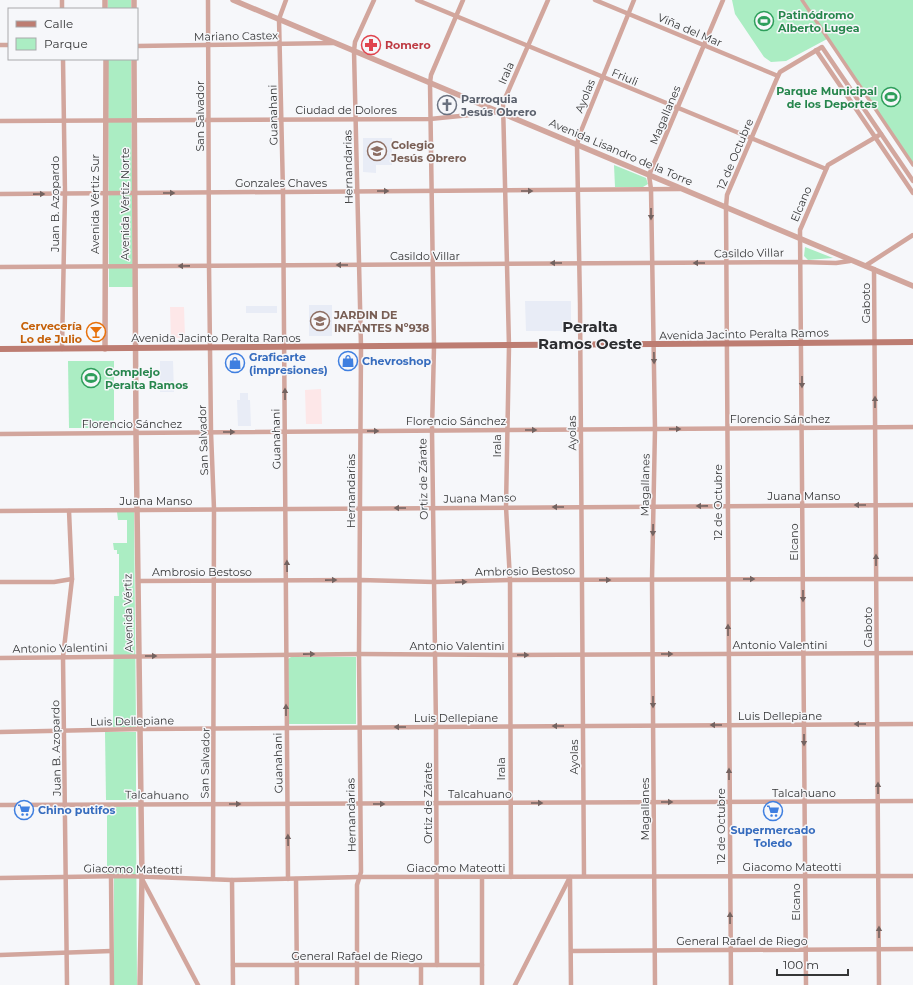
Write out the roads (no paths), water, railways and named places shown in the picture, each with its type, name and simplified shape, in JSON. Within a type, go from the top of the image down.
[{"type":"main road","name":"Avenida Jacinto Peralta Ramos","points":[[0,349],[434,347],[913,342]]},
{"type":"street","name":"San Salvador","points":[[208,0],[208,192],[211,432],[214,509],[213,879]]},
{"type":"street","name":"Avenida Lisandro de la Torre","points":[[233,0],[913,286]]},
{"type":"street","name":"Guanahani","points":[[286,0],[279,19],[281,44],[284,192],[284,348],[288,580],[286,655],[288,879]]},
{"type":"street","name":"Hernandarias","points":[[357,985],[357,885],[361,872],[361,347],[354,51],[355,42],[374,0]]},
{"type":"street","name":"Friuli","points":[[417,0],[677,109],[826,169]]},
{"type":"street","name":"Ortiz de Zárate","points":[[437,965],[437,804],[432,430],[434,347],[430,83],[431,75],[463,0]]},
{"type":"street","name":"Irala","points":[[511,877],[510,580],[506,507],[506,430],[509,346],[505,191],[501,113],[503,103],[548,0]]},
{"type":"street","name":"Viña del Mar","points":[[595,0],[778,76]]},
{"type":"street","name":"Ayolas","points":[[584,876],[581,429],[577,145],[602,77],[634,0]]},
{"type":"street","name":"Magallanes","points":[[655,985],[652,580],[655,429],[650,175],[723,0]]},
{"type":"street","points":[[802,0],[913,165]]},
{"type":"street","name":"Mariano Castex","points":[[138,46],[335,43]]},
{"type":"street","points":[[913,182],[822,47],[816,50],[913,193]]},
{"type":"street","name":"12 de Octubre","points":[[731,985],[726,344],[727,195],[780,72],[816,50]]},
{"type":"street","name":"Juan B. Azopardo","points":[[62,349],[65,194],[63,60]]},
{"type":"street","name":"Avenida Vértiz Sur","points":[[106,60],[106,349]]},
{"type":"street","name":"Avenida Vértiz Norte","points":[[134,60],[136,348]]},
{"type":"street","name":"Ciudad de Dolores","points":[[0,121],[105,119],[430,119],[501,113]]},
{"type":"street","name":"Elcano","points":[[806,985],[800,230],[828,165],[881,134]]},
{"type":"street","name":"Gonzales Chaves","points":[[0,194],[65,194],[105,192],[357,192],[682,189]]},
{"type":"street","points":[[865,266],[913,235]]},
{"type":"street","name":"Casildo Villar","points":[[0,267],[579,263],[836,263],[850,260]]},
{"type":"street","name":"Gaboto","points":[[874,270],[879,985]]},
{"type":"street","name":"Avenida Vértiz","points":[[136,348],[139,729],[142,877]]},
{"type":"street","name":"Florencio Sánchez","points":[[0,434],[913,427]]},
{"type":"street","name":"Juana Manso","points":[[0,511],[913,505]]},
{"type":"street","name":"Juan B. Azopardo","points":[[67,985],[66,804],[63,657],[72,579],[69,511]]},
{"type":"street","points":[[0,582],[54,582],[72,579]]},
{"type":"street","name":"Ambrosio Bestoso","points":[[138,581],[361,580],[434,582],[510,580],[913,579]]},
{"type":"street","name":"Antonio Valentini","points":[[0,658],[360,654],[583,655],[913,653]]},
{"type":"street","name":"Luis Dellepiane","points":[[0,732],[139,729],[913,724]]},
{"type":"street","name":"Talcahuano","points":[[0,805],[913,801]]},
{"type":"street","points":[[111,876],[112,985]]},
{"type":"street","name":"Giacomo Mateotti","points":[[0,878],[111,876],[232,880],[359,877],[482,878],[584,876],[913,876]]},
{"type":"street","points":[[140,985],[142,877]]},
{"type":"street","points":[[142,877],[198,985]]},
{"type":"street","points":[[570,877],[571,985]]},
{"type":"street","points":[[515,985],[570,877]]},
{"type":"street","points":[[482,878],[482,985]]},
{"type":"street","points":[[296,879],[297,985]]},
{"type":"street","points":[[232,880],[232,985]]},
{"type":"street","name":"General Rafael de Riego","points":[[571,951],[913,949]]},
{"type":"street","points":[[0,955],[111,951]]},
{"type":"street","name":"General Rafael de Riego","points":[[233,965],[482,965]]},
{"type":"street","points":[[421,965],[421,985]]},
{"type":"place","name":"Patinódromo Alberto Lugea","points":[[764,21]]},
{"type":"place","name":"Romero","points":[[371,45]]},
{"type":"place","name":"Parque Municipal de los Deportes","points":[[891,97]]},
{"type":"place","name":"Parroquia Jesús Obrero","points":[[447,105]]},
{"type":"place","name":"Colegio Jesús Obrero","points":[[377,151]]},
{"type":"place","name":"JARDIN DE INFANTES Nº938","points":[[320,321]]},
{"type":"place","name":"Cervecería Lo de Julio","points":[[96,332]]},
{"type":"place","name":"Chevroshop","points":[[348,361]]},
{"type":"place","name":"Graficarte (impresiones)","points":[[235,363]]},
{"type":"place","name":"Complejo Peralta Ramos","points":[[91,378]]},
{"type":"place","name":"Chino putifos","points":[[24,810]]},
{"type":"place","name":"Supermercado Toledo","points":[[773,811]]},
{"type":"district","name":"Peralta Ramos Oeste","points":[[590,334]]}]
